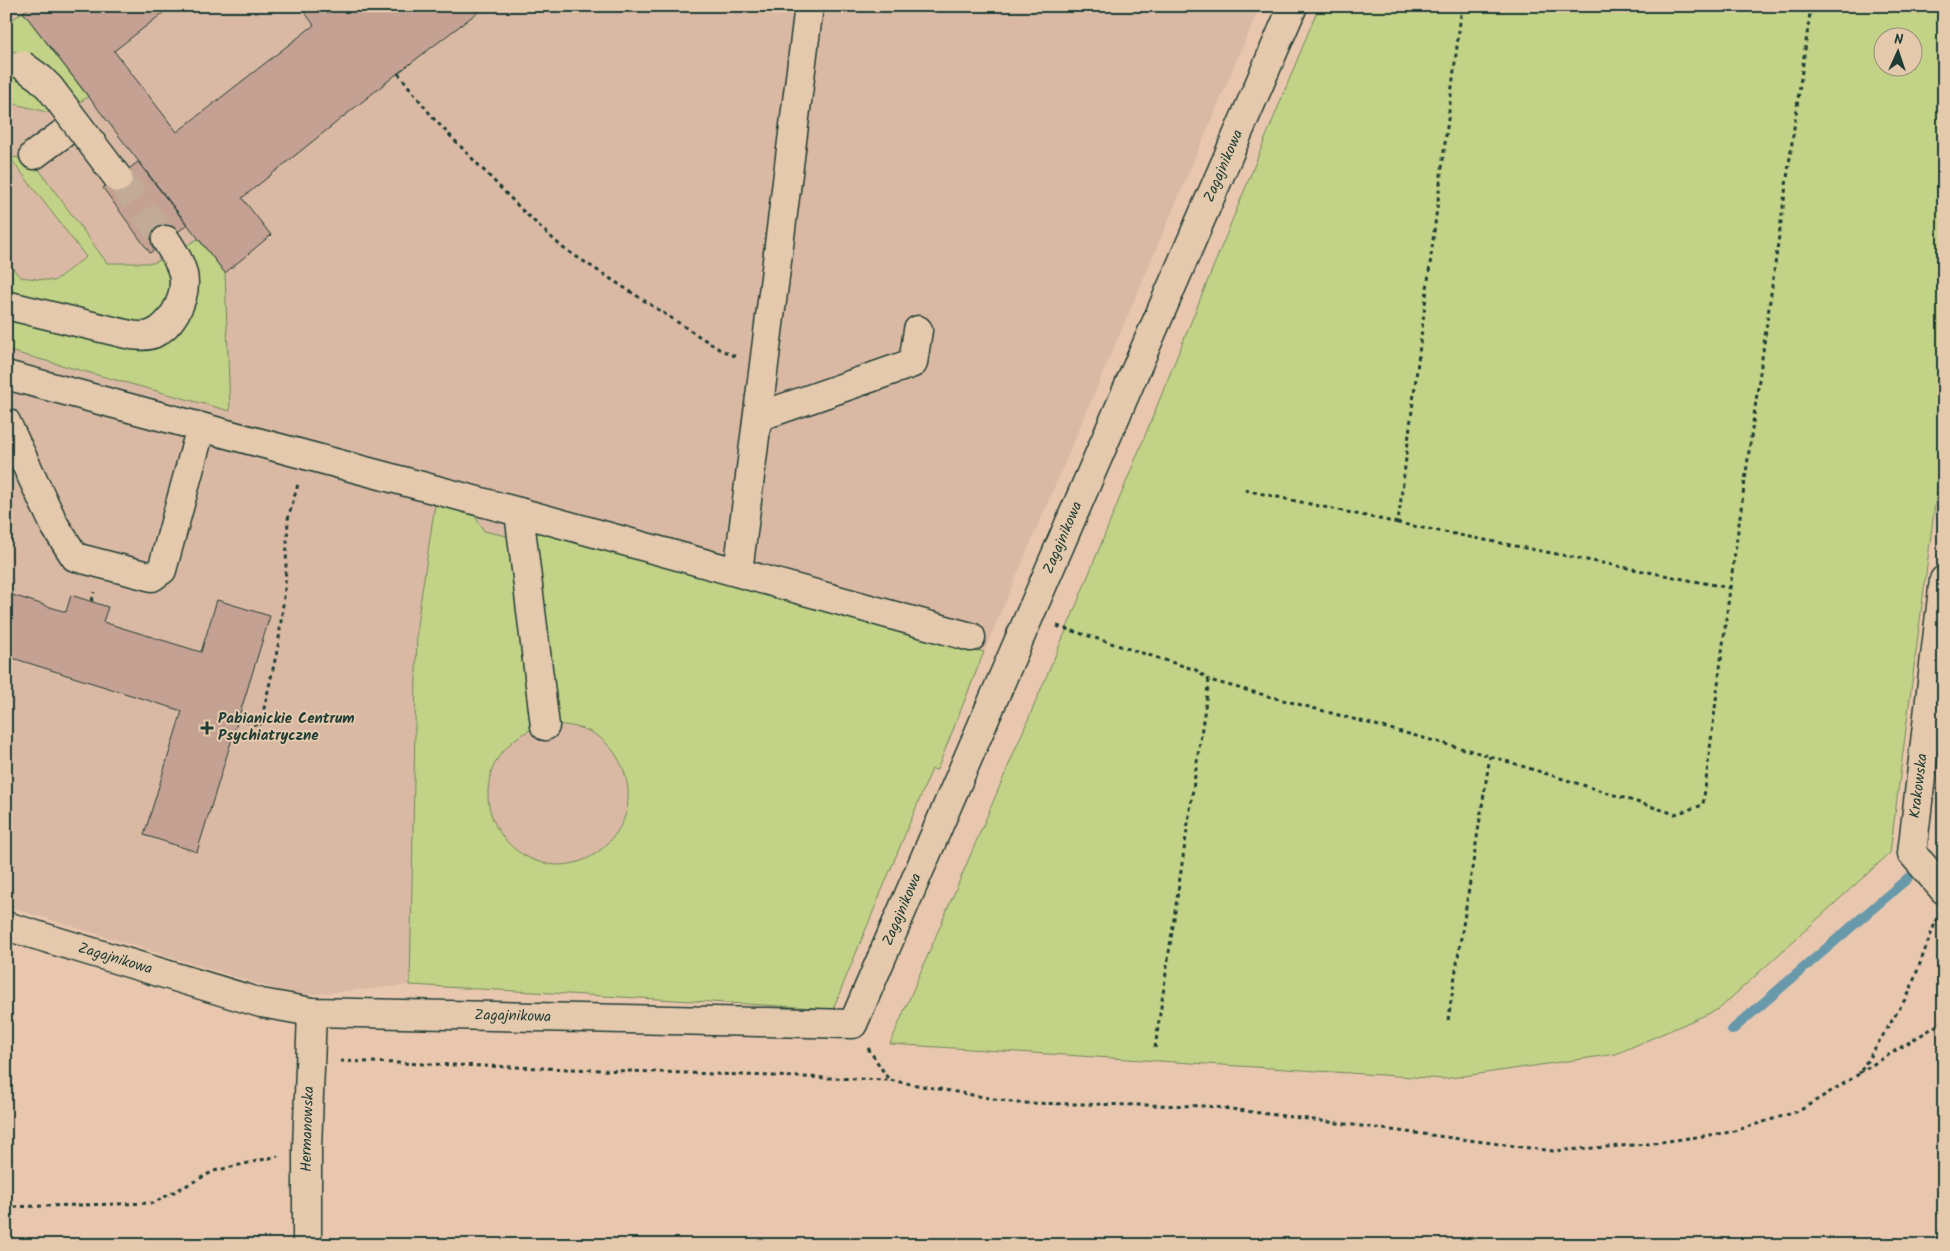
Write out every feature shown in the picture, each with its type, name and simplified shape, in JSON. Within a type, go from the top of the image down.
[{"type":"street","points":[[738,572],[809,6]]},
{"type":"street","name":"Zagajnikowa","points":[[6,926],[261,1003],[312,1012],[853,1024],[1293,6]]},
{"type":"street","points":[[14,61],[40,78],[50,88],[118,178]]},
{"type":"street","points":[[34,154],[65,132]]},
{"type":"street","points":[[6,305],[126,334],[140,336],[154,334],[171,320],[178,307],[184,283],[181,266],[166,240]]},
{"type":"street","points":[[758,417],[913,363],[918,330]]},
{"type":"street","points":[[6,375],[519,512],[971,637]]},
{"type":"street","points":[[6,422],[56,526],[75,557],[152,577],[162,570],[201,427]]},
{"type":"street","points":[[519,512],[545,726]]},
{"type":"street","name":"Krakowska","points":[[1942,900],[1912,853],[1944,580]]},
{"type":"street","name":"Hermanowska","points":[[307,1245],[307,1149],[312,1012]]},
{"type":"path","points":[[1398,523],[1462,6]]},
{"type":"path","points":[[1029,620],[1067,628],[1196,670],[1208,680],[1490,756],[1675,814],[1703,805],[1730,588],[1811,6]]},
{"type":"path","points":[[398,73],[434,119],[523,211],[563,248],[719,349],[764,369]]},
{"type":"path","points":[[238,719],[260,726],[278,647],[285,588],[288,519],[306,455]]},
{"type":"path","points":[[1245,490],[1398,523],[1730,588]]},
{"type":"path","points":[[1155,1048],[1208,680]]},
{"type":"path","points":[[1448,1020],[1490,756]]},
{"type":"path","points":[[1859,1074],[1910,993],[1942,900]]},
{"type":"path","points":[[310,1060],[889,1080],[1017,1103],[1207,1106],[1553,1151],[1647,1144],[1731,1132],[1799,1111],[1944,1021]]},
{"type":"path","points":[[853,1024],[889,1080]]},
{"type":"path","points":[[6,1207],[153,1203],[214,1171],[307,1149]]},
{"type":"path","points":[[1753,1245],[1944,1244]]},
{"type":"shaded area","points":[[6,6],[1260,6],[984,652],[937,770],[932,769],[833,1009],[410,985],[297,996],[6,906]]},
{"type":"green space","points":[[1319,6],[1944,6],[1944,434],[1890,853],[1719,1009],[1616,1054],[1444,1079],[890,1044],[1067,628]]},
{"type":"green space","points":[[23,12],[88,97],[59,115],[15,104],[11,92],[6,90],[6,69],[19,74],[25,56],[6,48],[6,24]]},
{"type":"green space","points":[[12,157],[26,159],[35,164],[107,263],[154,263],[198,239],[225,273],[230,411],[6,350],[6,260],[20,277],[54,281],[86,257],[11,159]]},
{"type":"green space","points":[[435,504],[473,513],[484,531],[516,538],[540,727],[518,737],[500,755],[491,773],[488,794],[490,812],[497,828],[521,854],[537,861],[554,865],[572,864],[598,852],[617,832],[627,807],[628,794],[623,768],[609,746],[599,737],[588,731],[571,726],[552,724],[530,528],[698,576],[984,652],[937,770],[932,769],[833,1009],[410,985],[417,625]]},
{"type":"building","points":[[30,6],[172,6],[114,51],[177,132],[314,25],[300,6],[486,6],[398,73],[242,198],[271,235],[225,273],[23,12]]},
{"type":"building","points":[[138,162],[187,225],[150,253],[103,188]]},
{"type":"building","name":"Pabianickie Centrum Psychiatryczne","points":[[6,593],[66,612],[71,595],[108,607],[103,622],[201,652],[217,600],[270,616],[197,852],[144,835],[182,711],[6,656]]},
{"type":"waterway","points":[[1732,1030],[1908,878]]},
{"type":"tunnel","points":[[65,132],[95,106]]},
{"type":"tunnel","points":[[118,178],[166,240]]},
{"type":"place","name":"Pabianickie Centrum Psychiatryczne","points":[[207,728]]}]
